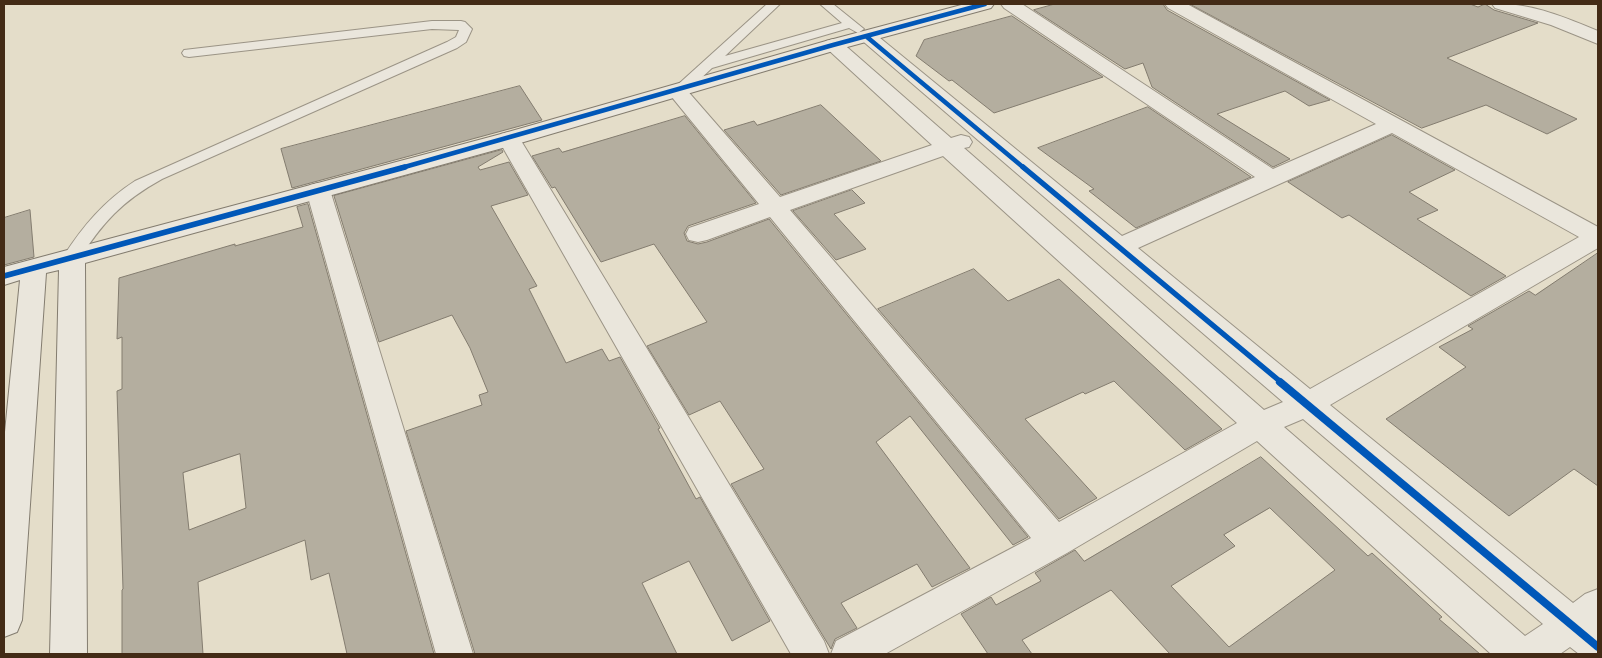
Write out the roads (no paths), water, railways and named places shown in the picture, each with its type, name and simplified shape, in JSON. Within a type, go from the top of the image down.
[{"type":"street","points":[[4,276],[509,140],[678,92],[833,45],[859,30],[985,4]]},
{"type":"street","points":[[1010,4],[1271,178]]},
{"type":"street","points":[[1174,4],[1598,237]]},
{"type":"street","points":[[1501,4],[1558,21],[1598,38]]},
{"type":"street","points":[[859,30],[1308,404],[1590,627],[1530,654]]},
{"type":"street","points":[[833,45],[1518,654]]},
{"type":"street","points":[[678,92],[1055,542]]},
{"type":"street","points":[[1119,247],[1393,124]]},
{"type":"street","points":[[698,234],[947,146],[985,135]]},
{"type":"street","points":[[509,140],[811,654]]},
{"type":"street","points":[[318,190],[455,654]]},
{"type":"street","points":[[849,654],[1055,542],[1260,425],[1308,404],[1598,237]]},
{"type":"street","points":[[69,654],[72,257]]},
{"type":"street","points":[[4,620],[34,268]]},
{"type":"street","points":[[1102,285],[1146,269]]},
{"type":"lane","points":[[678,92],[774,4]]},
{"type":"lane","points":[[826,4],[859,30]]},
{"type":"lane","points":[[72,257],[92,227],[110,206],[128,191],[156,176],[452,46],[461,39],[466,29],[461,25],[432,24],[189,53]]},
{"type":"lane","points":[[707,65],[859,30]]}]
